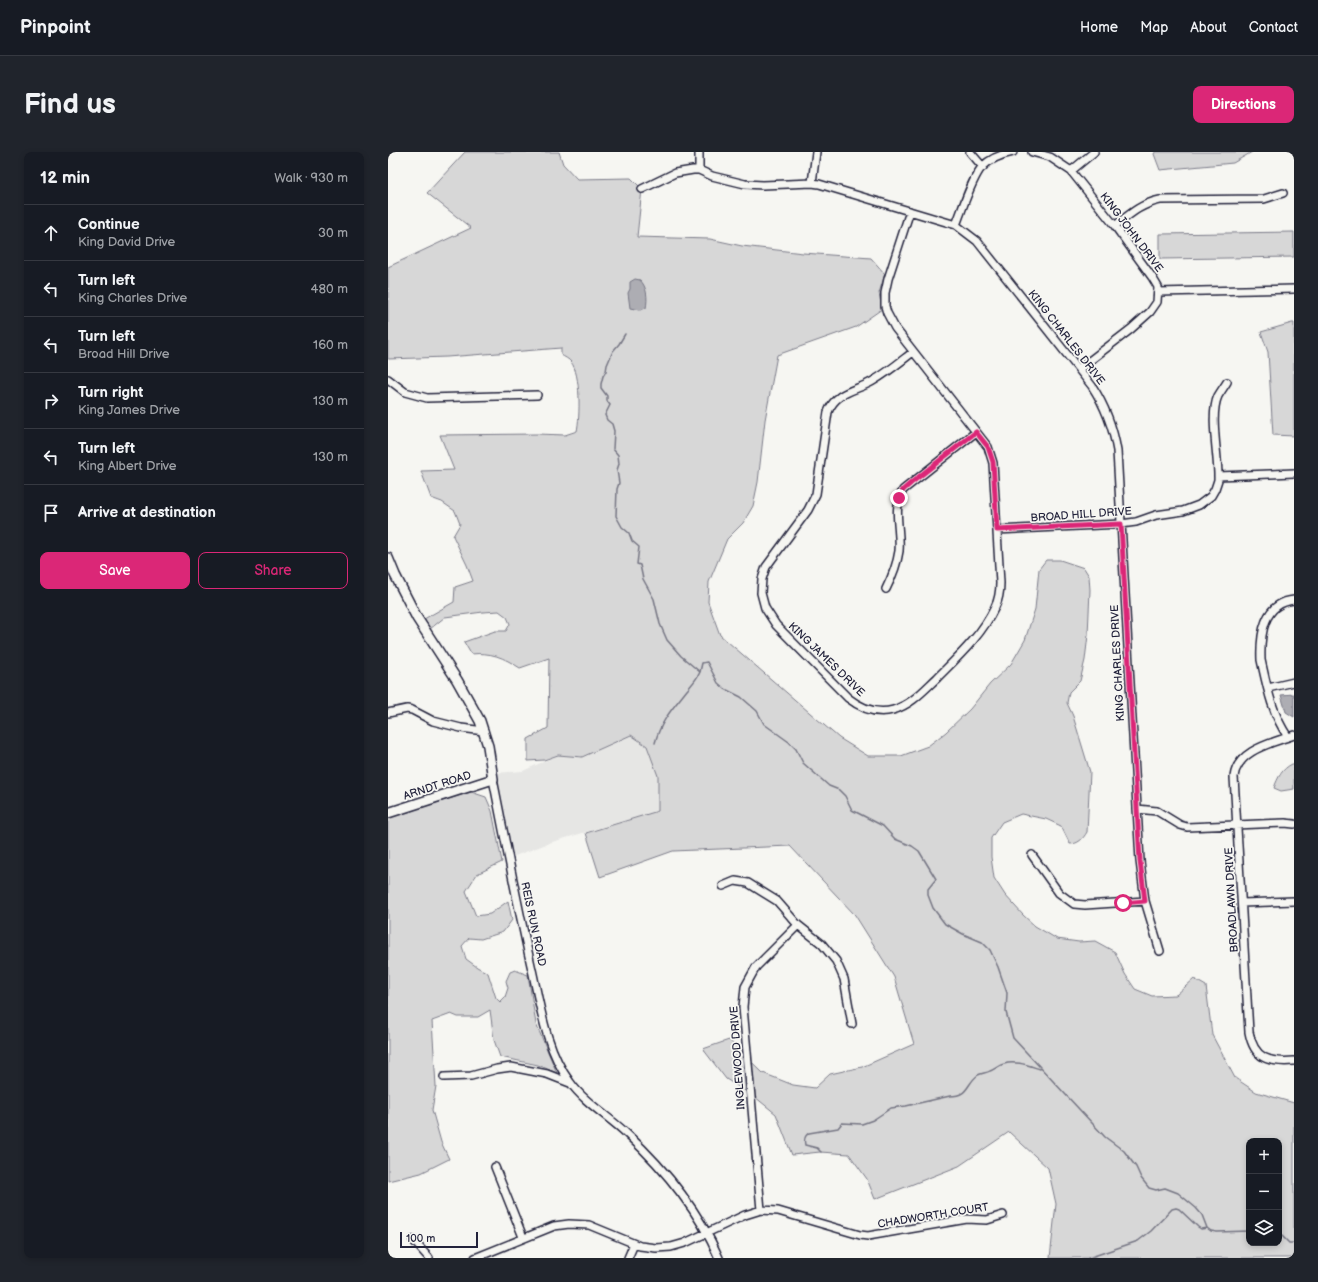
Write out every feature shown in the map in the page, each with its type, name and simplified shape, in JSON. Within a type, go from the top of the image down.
[{"type":"main road","name":"REIS RUN ROAD","points":[[388,558],[417,618],[458,680],[484,731],[493,779]]},
{"type":"main road","name":"ARNDT ROAD","points":[[388,814],[493,779]]},
{"type":"street","points":[[699,152],[700,170]]},
{"type":"street","points":[[812,183],[816,152]]},
{"type":"street","points":[[970,152],[983,167]]},
{"type":"street","points":[[956,225],[975,178],[983,167],[1005,154],[1013,152]]},
{"type":"street","name":"KING JOHN DRIVE","points":[[1032,152],[1050,156],[1071,171],[1115,226],[1152,277],[1158,287],[1158,292]]},
{"type":"street","points":[[1071,171],[1094,152]]},
{"type":"street","name":"KING CHARLES DRIVE","points":[[642,189],[676,173],[700,170],[712,176],[749,185],[812,183],[832,187],[956,225],[977,241],[1079,369],[1099,397],[1113,430],[1117,451],[1140,861],[1145,901],[1160,951]]},
{"type":"street","points":[[1115,226],[1140,207],[1160,200],[1264,199],[1283,193]]},
{"type":"street","name":"KING JAMES DRIVE","points":[[910,211],[888,279],[885,293],[887,313],[890,320],[913,352],[988,447],[993,462],[1000,583],[998,599],[992,614],[965,651],[911,701],[894,710],[874,711],[854,703],[776,625],[765,608],[762,600],[761,586],[764,572],[771,558],[808,510],[816,494],[828,412],[831,405],[840,395],[873,382],[913,352]]},
{"type":"street","points":[[1079,369],[1131,329],[1150,312],[1157,302],[1158,292],[1294,289]]},
{"type":"street","points":[[388,379],[405,392],[427,398],[537,395]]},
{"type":"street","name":"BROAD HILL DRIVE","points":[[997,530],[1121,524],[1136,522],[1156,515],[1183,511],[1199,505],[1211,496],[1217,485],[1216,404],[1218,396],[1227,382]]},
{"type":"street","points":[[886,589],[898,558],[899,543],[897,509],[901,494],[911,483],[976,432]]},
{"type":"street","points":[[1218,476],[1294,473]]},
{"type":"street","points":[[1291,736],[1277,719],[1260,653],[1262,636],[1269,614],[1276,606],[1294,600]]},
{"type":"street","points":[[1268,688],[1294,682]]},
{"type":"street","points":[[388,713],[407,709],[433,721],[461,728],[484,731]]},
{"type":"street","name":"BROADLAWN DRIVE","points":[[1291,736],[1249,753],[1239,763],[1234,777],[1250,1041],[1257,1052],[1266,1059],[1278,1062],[1294,1061]]},
{"type":"street","name":"REIS RUN ROAD","points":[[493,779],[518,913],[548,1037],[556,1058],[570,1083],[584,1098],[626,1133],[664,1171],[688,1201],[707,1233],[718,1258]]},
{"type":"street","points":[[1137,809],[1157,811],[1180,825],[1188,828],[1285,823],[1294,824]]},
{"type":"street","points":[[1032,855],[1059,893],[1074,904],[1085,905],[1145,901]]},
{"type":"street","points":[[723,886],[735,881],[748,883],[777,901],[798,925],[822,944],[836,961],[844,979],[852,1024]]},
{"type":"street","points":[[1242,903],[1294,902]]},
{"type":"street","name":"INGLEWOOD DRIVE","points":[[761,1210],[743,1007],[745,987],[756,967],[798,925]]},
{"type":"street","points":[[444,1077],[471,1076],[496,1069],[511,1067],[547,1074],[570,1083]]},
{"type":"street","points":[[494,1167],[523,1237]]},
{"type":"street","name":"CHADWORTH COURT","points":[[475,1258],[523,1237],[554,1226],[575,1224],[596,1227],[634,1244],[648,1247],[671,1247],[685,1243],[745,1214],[761,1210],[778,1211],[868,1236],[967,1219],[987,1220],[1003,1215]]},
{"type":"street","points":[[412,1240],[429,1258]]},
{"type":"street","points":[[628,1258],[634,1244]]},
{"type":"shaded area","points":[[465,152],[559,152],[563,164],[577,179],[631,178],[642,189],[637,237],[710,239],[742,246],[803,253],[871,258],[885,274],[879,293],[882,309],[856,327],[777,355],[765,420],[758,482],[753,506],[743,523],[727,539],[709,582],[708,602],[720,635],[839,738],[868,756],[901,756],[928,746],[946,732],[970,709],[990,684],[1011,664],[1025,640],[1035,609],[1039,569],[1046,560],[1060,560],[1084,568],[1089,576],[1090,590],[1088,635],[1085,660],[1080,681],[1069,692],[1067,703],[1073,716],[1090,772],[1087,832],[1080,841],[1070,844],[1061,826],[1046,819],[1021,814],[1002,822],[991,838],[991,857],[994,878],[1005,895],[1035,926],[1057,939],[1079,942],[1095,941],[1115,952],[1125,974],[1135,989],[1152,996],[1176,995],[1194,979],[1206,986],[1212,1035],[1235,1078],[1256,1092],[1294,1103],[1294,1258],[1050,1258],[1056,1204],[1048,1168],[1009,1132],[959,1166],[875,1199],[867,1179],[849,1154],[820,1152],[792,1155],[776,1114],[755,1097],[726,1079],[703,1049],[729,1040],[763,1073],[793,1085],[815,1088],[830,1074],[862,1067],[914,1044],[894,977],[855,915],[790,846],[673,851],[600,877],[586,833],[658,811],[658,776],[647,746],[631,735],[582,757],[558,755],[544,760],[528,761],[528,739],[548,728],[549,658],[520,668],[497,656],[471,654],[464,642],[495,631],[506,631],[510,624],[507,617],[499,611],[445,617],[430,629],[424,619],[454,602],[455,587],[473,581],[453,536],[460,524],[455,511],[442,502],[431,498],[421,471],[454,470],[440,435],[565,435],[577,431],[579,416],[577,376],[570,361],[561,355],[561,348],[447,357],[388,359],[388,267],[471,228],[427,193]]},
{"type":"shaded area","points":[[1155,152],[1252,152],[1233,163],[1160,170],[1154,154]]},
{"type":"shaded area","points":[[1294,232],[1294,257],[1160,259],[1160,234]]},
{"type":"shaded area","points":[[635,279],[640,280],[646,293],[646,308],[640,310],[630,308],[628,293],[630,289],[630,282]]},
{"type":"shaded area","points":[[1294,323],[1294,436],[1273,435],[1268,352],[1261,332]]},
{"type":"shaded area","points":[[1294,694],[1294,717],[1286,712],[1281,695]]},
{"type":"shaded area","points":[[631,735],[647,746],[658,776],[658,811],[552,842],[512,857],[496,773],[523,771],[558,755],[582,757]]},
{"type":"shaded area","points":[[1292,764],[1294,764],[1294,789],[1281,791],[1274,788],[1281,774]]},
{"type":"shaded area","points":[[471,792],[486,797],[492,811],[502,862],[477,874],[466,891],[476,916],[490,914],[508,901],[512,920],[503,932],[481,939],[469,938],[462,946],[466,959],[488,973],[496,998],[500,1002],[505,997],[508,988],[506,981],[510,972],[515,970],[528,975],[536,1024],[557,1073],[538,1065],[500,1057],[494,1040],[490,1010],[478,1017],[458,1017],[451,1014],[432,1021],[436,1086],[432,1110],[441,1142],[449,1159],[421,1173],[388,1181],[388,818]]},
{"type":"waterway","points":[[625,334],[613,351],[601,384],[601,388],[607,396],[607,401],[610,405],[605,415],[607,420],[612,424],[614,431],[613,449],[618,455],[619,464],[617,470],[619,483],[617,489],[616,516],[622,527],[629,533],[632,541],[639,547],[637,564],[640,565],[643,579],[654,599],[660,624],[667,640],[681,656],[700,672],[702,663],[707,662],[718,683],[725,689],[741,697],[757,711],[764,724],[789,742],[796,749],[803,763],[829,786],[839,790],[845,796],[852,810],[883,826],[895,839],[912,846],[919,851],[936,879],[928,889],[928,895],[933,908],[945,924],[982,942],[990,950],[1007,993],[1006,1012],[1013,1038],[1105,1137],[1124,1151],[1149,1188],[1156,1190],[1165,1188],[1178,1193],[1196,1208],[1202,1215],[1207,1228],[1211,1231],[1246,1231]]},
{"type":"waterway","points":[[655,743],[668,715],[700,672]]},
{"type":"waterway","points":[[821,1152],[817,1148],[805,1145],[804,1141],[806,1135],[809,1133],[838,1128],[842,1123],[862,1124],[873,1120],[891,1108],[961,1094],[978,1075],[989,1072],[1008,1063],[1018,1063],[1040,1069]]},
{"type":"waterway","points":[[1088,1258],[1138,1241],[1151,1231],[1172,1209],[1179,1209],[1201,1229],[1207,1228]]},
{"type":"waterway","points":[[1282,1236],[1289,1243],[1294,1243]]},
{"type":"route","points":[[899,498],[903,490],[911,483],[976,432],[988,447],[993,462],[997,530],[1121,524],[1140,861],[1145,901],[1123,903]]}]
